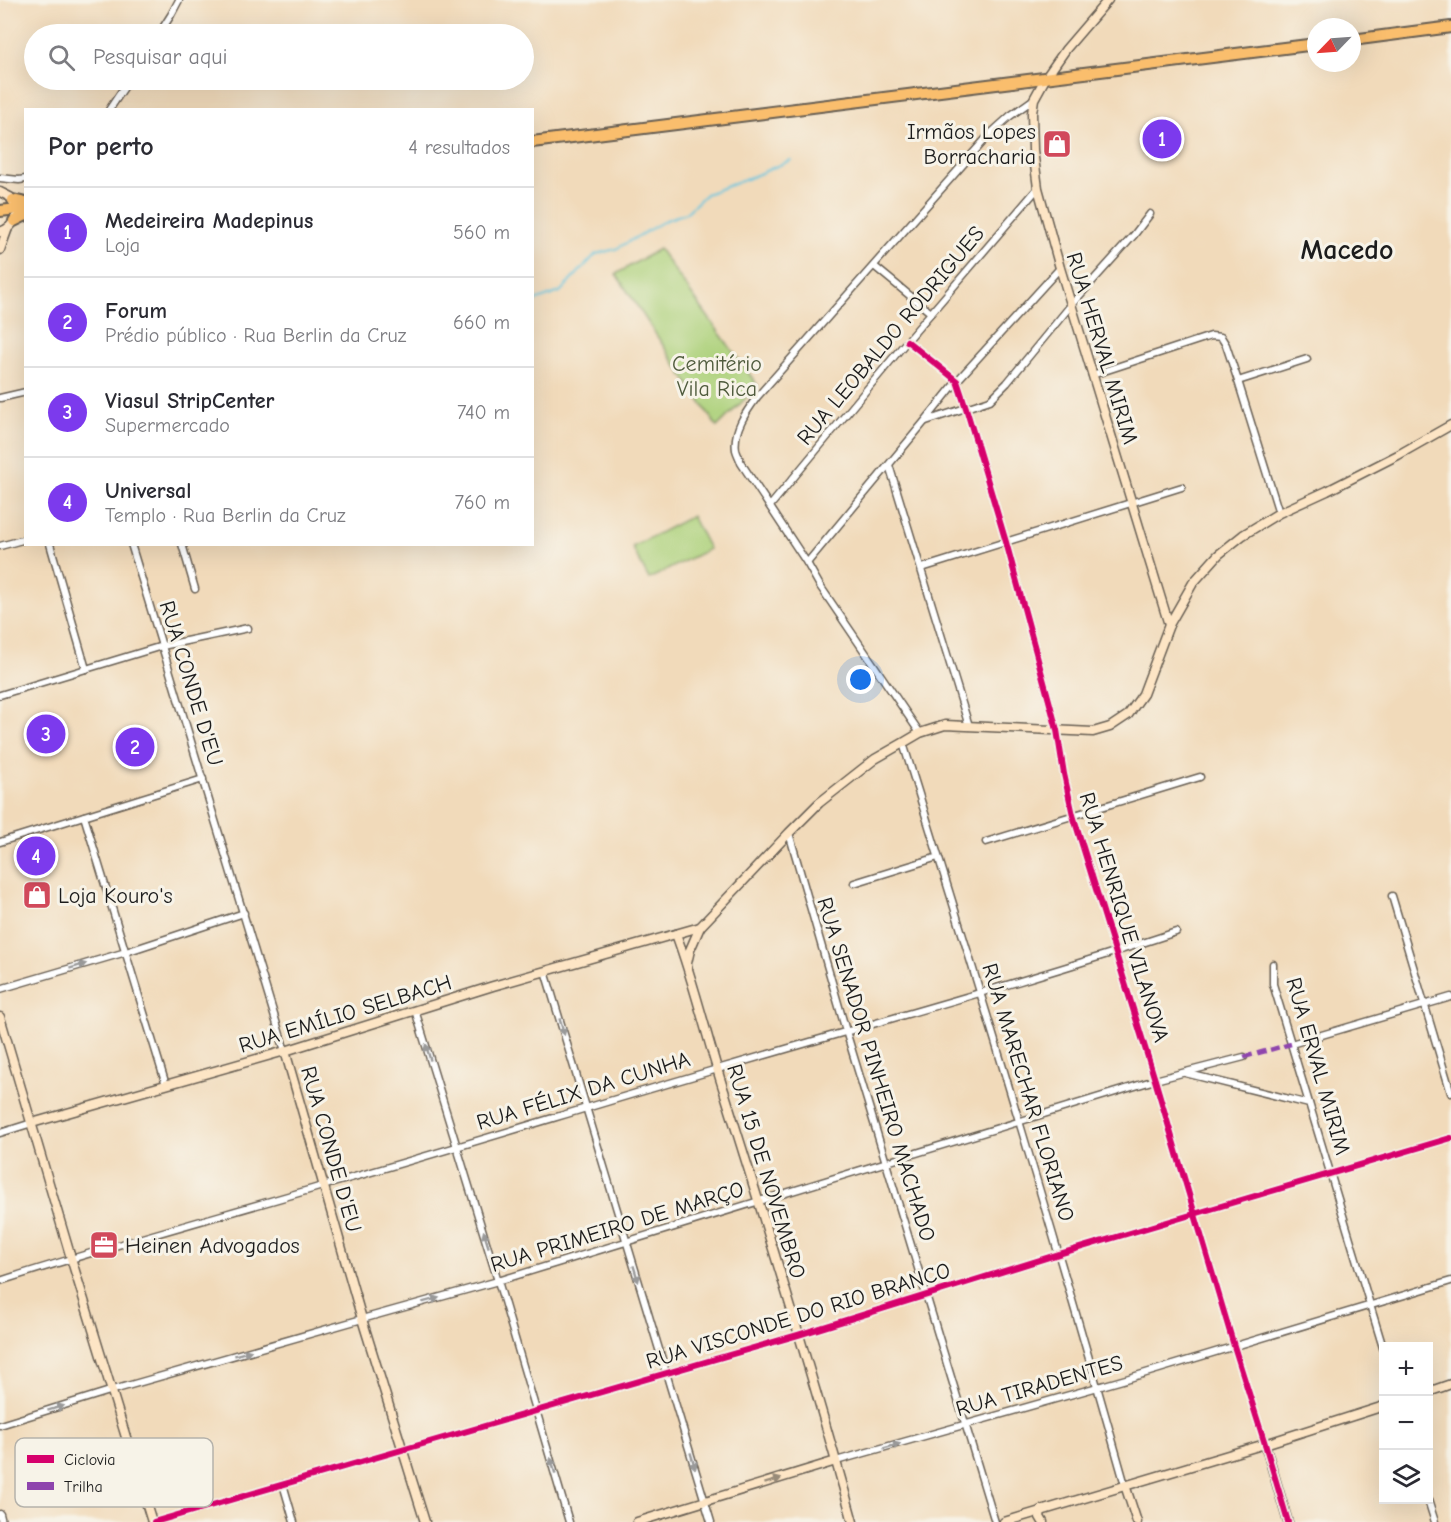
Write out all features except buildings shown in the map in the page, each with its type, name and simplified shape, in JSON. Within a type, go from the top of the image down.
[{"type":"highway","points":[[1361,39],[1451,27]]},
{"type":"highway","points":[[534,142],[1307,45]]},
{"type":"highway","points":[[0,211],[12,208]]},
{"type":"main road","name":"RUA HERVAL MIRIM","points":[[1108,0],[1066,49],[1034,99],[1033,150],[1038,188],[1060,267],[1169,625]]},
{"type":"main road","points":[[0,250],[12,208]]},
{"type":"main road","points":[[687,963],[700,927],[819,803],[875,759],[920,733],[945,725],[1093,732],[1110,727],[1128,715],[1143,694],[1169,625],[1193,583],[1218,555],[1243,535],[1279,513],[1388,460],[1451,425]]},
{"type":"main road","name":"RUA EMÍLIO SELBACH","points":[[32,1123],[285,1051],[545,971],[700,927]]},
{"type":"main road","name":"RUA 15 DE NOVEMBRO","points":[[676,934],[687,963],[717,1069],[759,1202],[853,1522]]},
{"type":"main road","points":[[0,1017],[71,1258],[128,1438]]},
{"type":"main road","name":"RUA CONDE D'EU","points":[[285,1051],[362,1319],[424,1522]]},
{"type":"main road","points":[[1433,1390],[1451,1384]]},
{"type":"main road","points":[[1005,1522],[1266,1444],[1379,1407]]},
{"type":"main road","name":"RUA HENRIQUE VILANOVA","points":[[1266,1444],[1288,1522]]},
{"type":"main road","name":"RUA TIRADENTES","points":[[637,1522],[836,1461]]},
{"type":"main road","name":"RUA MARECHAR FLORIANO","points":[[1125,1485],[1137,1522]]},
{"type":"main road","points":[[148,1507],[153,1522]]},
{"type":"main road","points":[[1041,1510],[1040,1517],[1043,1522]]},
{"type":"street","points":[[165,24],[179,0]]},
{"type":"street","points":[[111,108],[123,90]]},
{"type":"street","points":[[920,733],[820,586],[807,562],[741,464],[736,450],[736,437],[743,416],[757,397],[990,134],[1034,99]]},
{"type":"street","points":[[0,178],[24,179]]},
{"type":"street","name":"RUA LEOBALDO RODRIGUES","points":[[770,506],[1038,188]]},
{"type":"street","points":[[925,421],[990,400],[1007,383],[1150,214]]},
{"type":"street","points":[[874,266],[931,313]]},
{"type":"street","points":[[807,562],[957,381],[1060,267]]},
{"type":"street","points":[[1092,375],[1211,336],[1221,337],[1238,381],[1279,513]]},
{"type":"street","points":[[907,341],[957,381]]},
{"type":"street","points":[[1238,381],[1307,359]]},
{"type":"street","name":"RUA HENRIQUE VILANOVA","points":[[957,381],[1006,542],[1057,730],[1073,815],[1234,1346],[1266,1444]]},
{"type":"street","points":[[0,398],[24,392]]},
{"type":"street","points":[[889,465],[969,726]]},
{"type":"street","points":[[922,568],[1182,487]]},
{"type":"street","points":[[0,546],[24,540]]},
{"type":"street","points":[[51,546],[86,669]]},
{"type":"street","name":"RUA CONDE D'EU","points":[[132,546],[285,1051]]},
{"type":"street","points":[[183,546],[195,589]]},
{"type":"street","points":[[0,695],[162,646],[248,627]]},
{"type":"street","name":"RUA MARECHAR FLORIANO","points":[[903,742],[1059,1254],[1125,1485]]},
{"type":"street","points":[[986,842],[1200,777]]},
{"type":"street","points":[[0,842],[203,779]]},
{"type":"street","points":[[84,816],[166,1085]]},
{"type":"street","name":"RUA SENADOR PINHEIRO MACHADO","points":[[789,833],[846,1031],[995,1522]]},
{"type":"street","points":[[854,883],[938,857]]},
{"type":"street","points":[[1392,896],[1451,1093]]},
{"type":"street","points":[[0,989],[244,914]]},
{"type":"street","name":"RUA FÉLIX DA CUNHA","points":[[0,1281],[71,1258],[323,1186],[1176,932]]},
{"type":"street","name":"RUA ERVAL MIRIM","points":[[1273,964],[1274,984],[1291,1044],[1380,1342]]},
{"type":"street","points":[[545,971],[711,1522]]},
{"type":"street","points":[[1291,1044],[1451,997]]},
{"type":"street","points":[[415,1010],[458,1146],[569,1522]]},
{"type":"street","name":"RUA PRIMEIRO DE MARÇO","points":[[0,1425],[113,1390],[498,1281],[1155,1080],[1244,1057]]},
{"type":"street","points":[[1185,1072],[1309,1104]]},
{"type":"street","name":"RUA EMÍLIO SELBACH","points":[[0,1133],[32,1123]]},
{"type":"street","name":"RUA VISCONDE DO RIO BRANCO","points":[[213,1504],[798,1335],[1059,1254],[1451,1138]]},
{"type":"street","name":"RUA TIRADENTES","points":[[836,1461],[1370,1307],[1451,1281]]},
{"type":"street","points":[[283,1484],[294,1522]]},
{"type":"street","points":[[1429,1504],[1435,1522]]},
{"type":"street","name":"RUA VISCONDE DO RIO BRANCO","points":[[153,1522],[204,1507]]},
{"type":"street","points":[[0,1514],[2,1522]]},
{"type":"green space","name":"Cemitério Vila Rica","points":[[659,249],[758,386],[717,427],[616,274]]},
{"type":"green space","points":[[692,516],[709,549],[649,579],[632,547]]},
{"type":"waterway","points":[[534,301],[560,292],[596,254],[616,249],[666,220],[686,213],[706,194],[791,160]]},
{"type":"marked path","points":[[1244,1057],[1291,1044]]},
{"type":"cycle path","points":[[907,341],[957,381],[966,408],[1006,542],[1057,730],[1073,815],[1288,1522]]},
{"type":"cycle path","points":[[213,1505],[798,1335],[1059,1254],[1451,1138]]},
{"type":"cycle path","points":[[154,1522],[206,1507]]},
{"type":"place","name":"Medeireira Madepinus","points":[[1162,139]]},
{"type":"place","name":"Irmãos Lopes Borracharia","points":[[1057,144]]},
{"type":"place","name":"Viasul StripCenter","points":[[46,734]]},
{"type":"place","name":"Forum","points":[[135,747]]},
{"type":"place","name":"Universal","points":[[36,856]]},
{"type":"place","name":"Loja Kouro's","points":[[37,895]]},
{"type":"place","name":"Heinen Advogados","points":[[104,1245]]},
{"type":"district","name":"Macedo","points":[[1347,249]]}]
